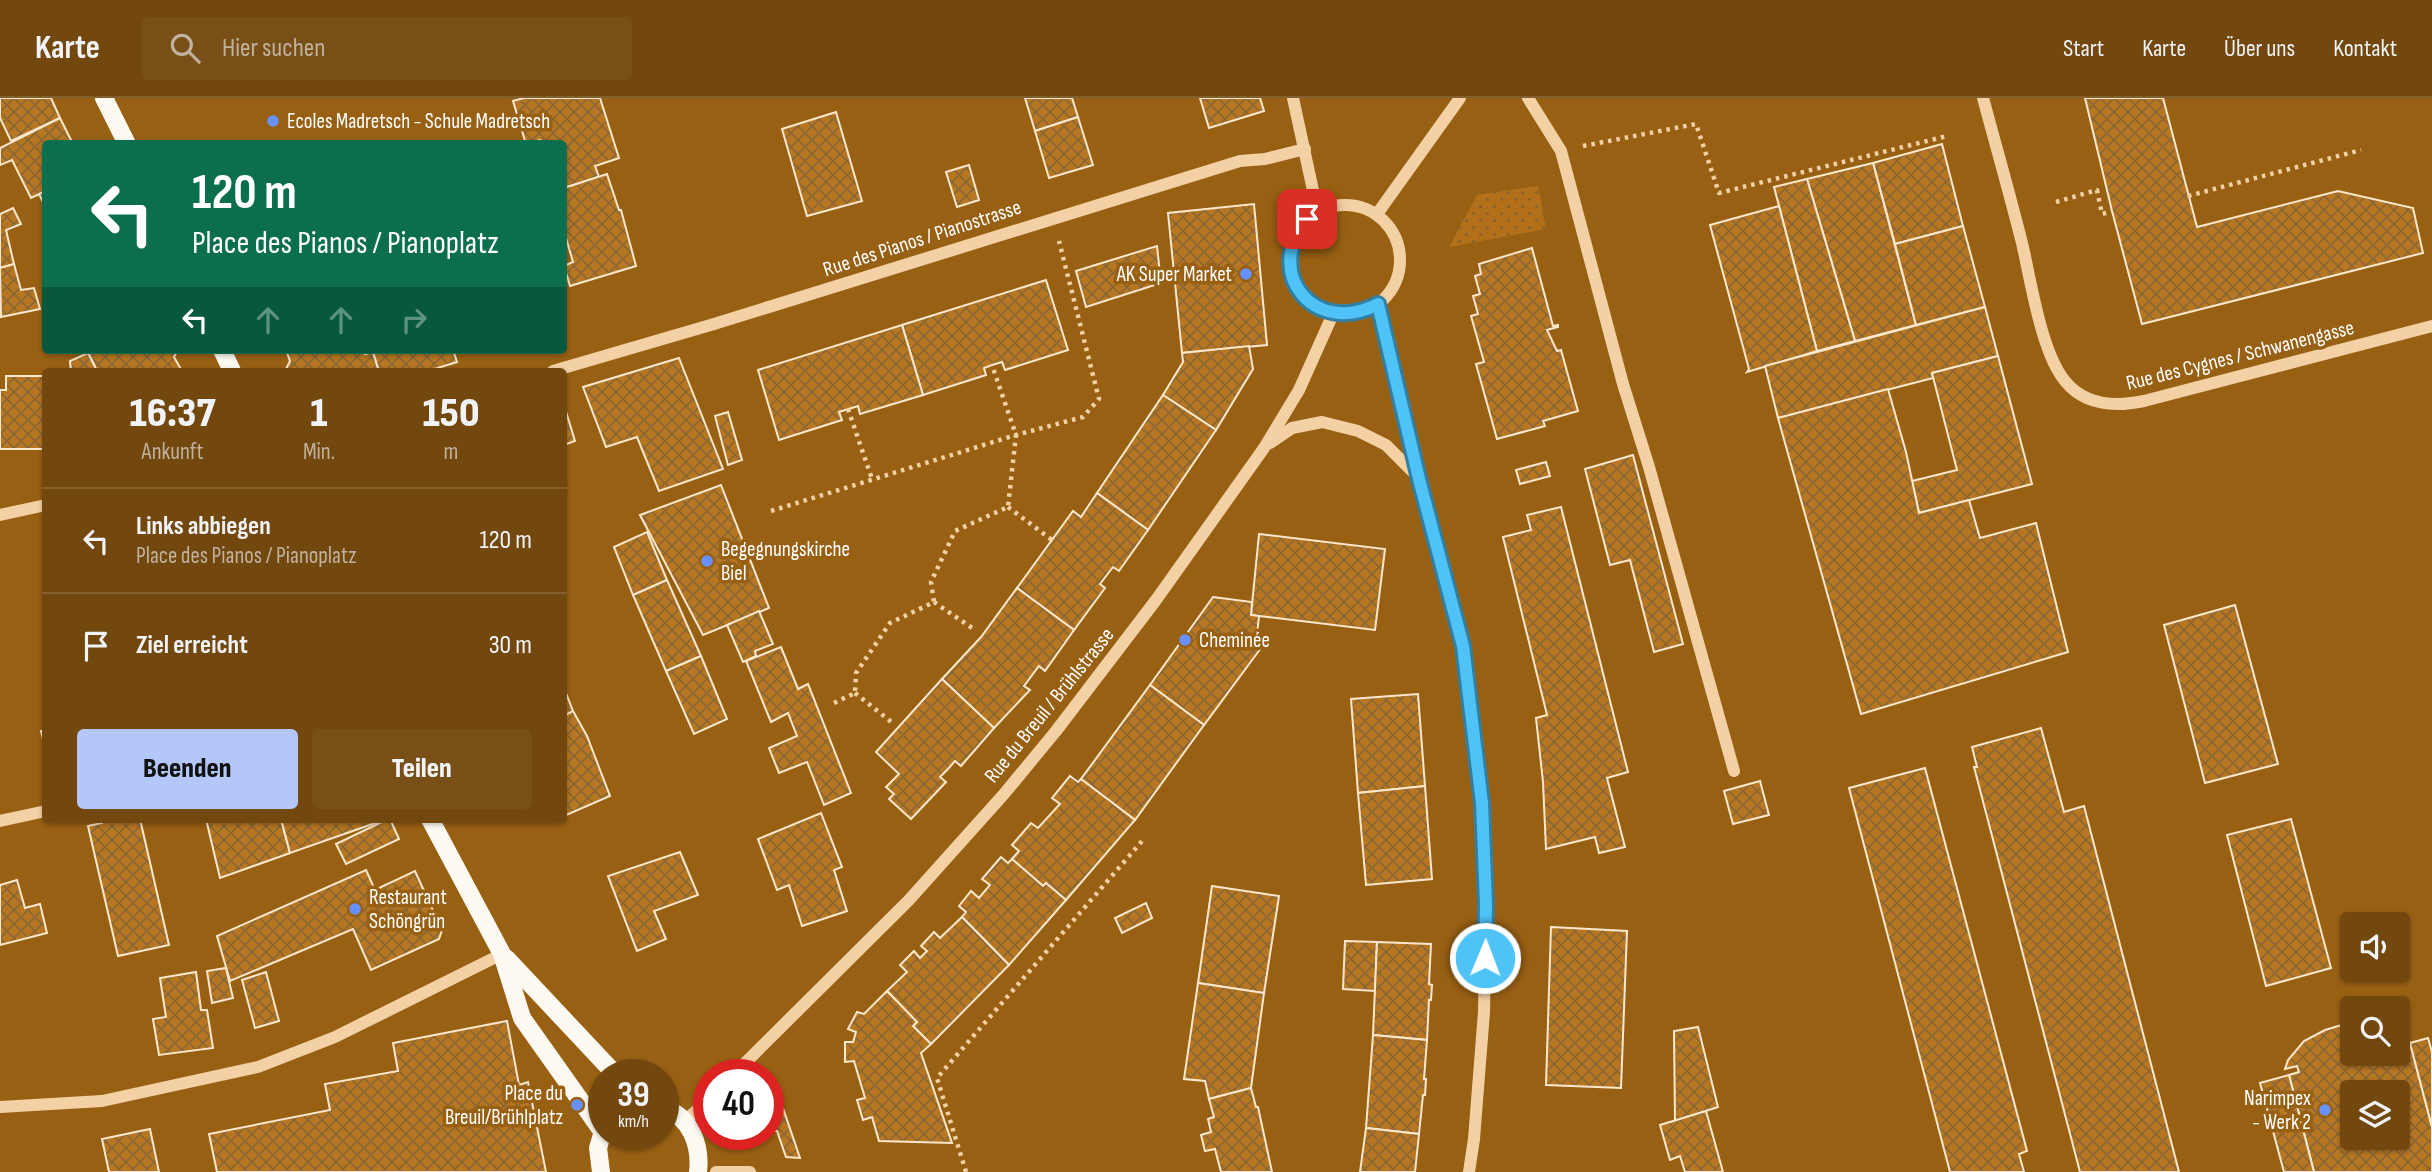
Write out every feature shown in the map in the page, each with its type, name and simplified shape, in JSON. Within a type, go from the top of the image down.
[{"type":"main road","points":[[104,98],[125,140]]},
{"type":"main road","points":[[432,823],[502,954],[522,1018],[588,1108]]},
{"type":"main road","points":[[502,954],[601,1059]]},
{"type":"main road","points":[[679,1117],[685,1121],[694,1135],[698,1150],[698,1172]]},
{"type":"main road","points":[[598,1150],[601,1172]]},
{"type":"street","points":[[1293,98],[1314,195],[1321,210]]},
{"type":"street","points":[[1377,214],[1460,98]]},
{"type":"street","points":[[1528,98],[1561,151],[1623,384],[1649,467],[1734,771]]},
{"type":"street","name":"Rue des Cygnes / Schwanengasse","points":[[1983,98],[2015,212],[2047,346],[2064,381],[2078,393],[2107,405],[2124,405],[2432,326]]},
{"type":"street","name":"Rue des Pianos / Pianostrasse","points":[[563,368],[1240,161],[1265,159],[1305,149]]},
{"type":"street","points":[[1349,204],[1377,214],[1395,237],[1399,251],[1400,266],[1396,281],[1388,294],[1364,312],[1349,315],[1333,314],[1317,308],[1304,297],[1294,283],[1290,249],[1296,232],[1307,219],[1335,205],[1349,204]]},
{"type":"street","points":[[1378,304],[1419,479],[1463,646],[1482,803],[1486,904],[1484,1012],[1475,1139],[1469,1172]]},
{"type":"street","name":"Rue du Breuil / Brühlstrasse","points":[[749,1059],[909,900],[1004,794],[1056,731],[1156,600],[1264,447],[1299,390],[1333,314]]},
{"type":"street","points":[[1264,447],[1292,428],[1322,422],[1358,431],[1386,444],[1419,479]]},
{"type":"street","points":[[0,515],[42,506]]},
{"type":"street","points":[[0,821],[42,812]]},
{"type":"street","points":[[0,1107],[102,1101],[258,1067],[335,1037],[502,954]]},
{"type":"street","points":[[685,1121],[693,1114]]},
{"type":"street","points":[[716,1172],[750,1172]]},
{"type":"path","points":[[1561,151],[1696,124],[1719,193],[1948,136]]},
{"type":"path","points":[[2188,196],[2361,150]]},
{"type":"path","points":[[2056,202],[2097,190],[2102,214],[2112,211]]},
{"type":"path","points":[[771,511],[1016,435],[1083,418],[1099,399],[1058,240]]},
{"type":"path","points":[[992,365],[1016,435],[1008,507]]},
{"type":"path","points":[[848,409],[872,479]]},
{"type":"path","points":[[1008,507],[1052,540]]},
{"type":"path","points":[[975,631],[934,602],[931,582],[955,531],[1008,507]]},
{"type":"path","points":[[855,693],[856,673],[890,623],[934,602]]},
{"type":"path","points":[[834,703],[855,693]]},
{"type":"path","points":[[855,693],[894,724]]},
{"type":"path","points":[[966,1172],[937,1078],[1143,841]]},
{"type":"shaded area","points":[[1538,186],[1546,229],[1449,247],[1477,195]]},
{"type":"building","points":[[0,98],[51,98],[60,118],[11,141],[0,118]]},
{"type":"building","points":[[524,98],[600,98],[619,158],[595,166],[599,177],[567,187],[567,140],[525,140],[513,101]]},
{"type":"building","points":[[1025,98],[1072,98],[1078,117],[1035,131]]},
{"type":"building","points":[[1200,98],[1260,98],[1264,111],[1209,128]]},
{"type":"building","points":[[2085,98],[2163,98],[2197,227],[2338,191],[2413,208],[2423,253],[2142,324]]},
{"type":"building","points":[[836,112],[862,201],[807,216],[782,129]]},
{"type":"building","points":[[1078,117],[1093,165],[1049,178],[1035,131]]},
{"type":"building","points":[[60,118],[71,140],[42,140],[42,193],[31,198],[12,160],[0,165],[0,148]]},
{"type":"building","points":[[1942,144],[1963,226],[1895,244],[1873,163]]},
{"type":"building","points":[[1873,163],[1916,325],[1855,341],[1807,179]]},
{"type":"building","points":[[969,165],[979,200],[957,207],[946,172]]},
{"type":"building","points":[[607,174],[621,210],[636,266],[570,286],[567,265],[573,262],[567,241],[567,187]]},
{"type":"building","points":[[1807,179],[1855,341],[1817,351],[1774,187]]},
{"type":"building","points":[[1254,204],[1267,345],[1182,353],[1168,213]]},
{"type":"building","points":[[1779,206],[1817,351],[1747,372],[1749,369],[1710,225]]},
{"type":"building","points":[[13,208],[21,224],[6,230],[14,264],[0,268],[0,214]]},
{"type":"building","points":[[1963,226],[1985,307],[1916,325],[1895,244]]},
{"type":"building","points":[[1157,246],[1161,283],[1086,307],[1076,271]]},
{"type":"building","points":[[1532,248],[1553,326],[1558,325],[1547,330],[1557,351],[1561,350],[1578,411],[1543,421],[1545,426],[1497,439],[1476,364],[1484,362],[1471,316],[1478,314],[1473,296],[1480,294],[1475,276],[1481,274],[1479,264]]},
{"type":"building","points":[[14,264],[21,290],[34,288],[40,309],[1,317],[0,268]]},
{"type":"building","points":[[1046,280],[1068,350],[1005,370],[1002,362],[992,365],[984,368],[986,375],[923,395],[902,325]]},
{"type":"building","points":[[1985,307],[1998,356],[1932,373],[1933,378],[1778,418],[1765,366]]},
{"type":"building","points":[[902,325],[923,395],[860,414],[858,406],[839,412],[842,420],[779,440],[758,370]]},
{"type":"building","points":[[1249,346],[1253,369],[1216,430],[1163,395],[1183,362],[1182,353]]},
{"type":"building","points":[[88,354],[96,368],[71,368],[70,361]]},
{"type":"building","points":[[89,354],[176,354],[174,357],[180,368],[96,368]]},
{"type":"building","points":[[287,354],[374,354],[378,368],[286,368],[290,361]]},
{"type":"building","points":[[374,354],[454,354],[457,362],[438,368],[378,368]]},
{"type":"building","points":[[1998,356],[2032,484],[1919,513],[1912,481],[1957,470],[1932,373]]},
{"type":"building","points":[[679,358],[723,469],[659,491],[637,437],[606,447],[583,387]]},
{"type":"building","points":[[6,376],[42,376],[42,449],[0,449],[0,390],[6,390]]},
{"type":"building","points":[[1888,389],[1906,452],[1919,513],[1969,500],[1980,538],[2036,523],[2068,652],[1861,714],[1778,418]]},
{"type":"building","points":[[1163,395],[1216,430],[1148,530],[1097,493]]},
{"type":"building","points":[[728,412],[742,460],[728,465],[715,416]]},
{"type":"building","points":[[567,415],[575,441],[567,444]]},
{"type":"building","points":[[1633,455],[1683,644],[1654,652],[1630,560],[1610,565],[1585,469]]},
{"type":"building","points":[[1546,462],[1550,476],[1520,484],[1516,470]]},
{"type":"building","name":"Begegnungskirche Biel","points":[[721,485],[769,608],[703,635],[640,515]]},
{"type":"building","points":[[1097,493],[1148,530],[1119,571],[1113,567],[1100,584],[1105,588],[1074,630],[1017,588],[1073,511],[1081,517]]},
{"type":"building","points":[[1561,507],[1628,772],[1607,778],[1625,847],[1599,853],[1595,837],[1546,849],[1543,782],[1536,718],[1547,715],[1503,537],[1531,530],[1527,515]]},
{"type":"building","points":[[647,532],[667,580],[633,595],[614,547]]},
{"type":"building","points":[[1259,534],[1385,549],[1375,630],[1251,615]]},
{"type":"building","points":[[667,580],[701,656],[666,671],[633,595]]},
{"type":"building","points":[[1017,588],[1074,630],[1045,671],[1039,666],[1024,686],[1030,690],[994,728],[942,679],[981,637]]},
{"type":"building","points":[[1213,597],[1252,602],[1251,615],[1259,616],[1256,644],[1261,648],[1204,725],[1150,685]]},
{"type":"building","points":[[2235,605],[2278,764],[2205,783],[2164,625]]},
{"type":"building","points":[[759,611],[773,644],[755,651],[756,656],[743,662],[727,625]]},
{"type":"building","points":[[781,647],[798,689],[808,684],[851,793],[824,805],[807,762],[779,773],[769,748],[797,736],[788,713],[771,722],[746,661]]},
{"type":"building","points":[[701,656],[727,719],[694,734],[666,671]]},
{"type":"building","points":[[942,679],[994,728],[961,766],[955,761],[940,777],[946,782],[911,819],[889,799],[894,794],[886,787],[899,774],[876,752]]},
{"type":"building","points":[[1150,685],[1204,725],[1135,820],[1081,779]]},
{"type":"building","points":[[1418,694],[1425,786],[1358,793],[1351,699]]},
{"type":"building","points":[[567,696],[573,711],[567,714]]},
{"type":"building","points":[[573,711],[587,736],[610,796],[567,815],[567,714]]},
{"type":"building","points":[[2041,728],[2064,812],[2084,806],[2179,1172],[2080,1172],[1974,767],[1977,767],[1972,747]]},
{"type":"building","points":[[1925,768],[2027,1151],[2019,1154],[2024,1172],[1950,1172],[1849,788]]},
{"type":"building","points":[[1070,776],[1078,782],[1081,779],[1135,820],[1066,900],[1046,883],[1043,886],[1012,859],[1019,851],[1012,845],[1031,823],[1038,828],[1060,804],[1052,798]]},
{"type":"building","points":[[1760,781],[1769,815],[1733,824],[1724,791]]},
{"type":"building","points":[[1425,786],[1432,879],[1366,885],[1358,793]]},
{"type":"building","points":[[821,813],[842,867],[834,870],[847,911],[802,926],[789,885],[777,890],[758,839]]},
{"type":"building","points":[[2291,819],[2331,968],[2266,986],[2227,835]]},
{"type":"building","points":[[102,823],[141,823],[169,945],[118,956],[88,826]]},
{"type":"building","points":[[207,823],[282,823],[290,853],[220,878]]},
{"type":"building","points":[[282,823],[376,823],[290,853]]},
{"type":"building","points":[[380,823],[392,823],[399,839],[346,864],[336,844]]},
{"type":"building","points":[[680,852],[698,895],[654,911],[666,939],[637,951],[608,876]]},
{"type":"building","points":[[1001,857],[1008,863],[1012,859],[1043,886],[1046,883],[1066,900],[1009,965],[962,917],[966,912],[959,906],[971,891],[979,898],[990,885],[982,879]]},
{"type":"building","name":"Restaurant Schöngrün","points":[[366,870],[375,890],[415,871],[442,930],[439,939],[371,970],[353,929],[230,981],[217,936]]},
{"type":"building","points":[[17,880],[25,908],[40,904],[47,933],[0,945],[0,885]]},
{"type":"building","points":[[1212,886],[1279,896],[1264,993],[1198,983]]},
{"type":"building","points":[[1146,903],[1152,918],[1122,933],[1115,918]]},
{"type":"building","points":[[962,917],[1009,965],[931,1044],[913,1026],[917,1022],[887,991],[907,972],[900,965],[914,951],[920,958],[927,951],[921,946],[934,932],[940,938]]},
{"type":"building","points":[[1551,927],[1627,931],[1621,1088],[1546,1085]]},
{"type":"building","points":[[1345,941],[1377,942],[1375,991],[1343,989]]},
{"type":"building","points":[[1377,942],[1431,944],[1429,984],[1432,985],[1427,1040],[1373,1035]]},
{"type":"building","points":[[226,968],[233,998],[212,1003],[207,971]]},
{"type":"building","points":[[196,972],[201,1010],[207,1010],[213,1048],[159,1055],[153,1019],[166,1017],[160,978]]},
{"type":"building","points":[[266,972],[279,1021],[255,1028],[242,980]]},
{"type":"building","points":[[1198,983],[1264,993],[1251,1088],[1209,1099],[1205,1081],[1184,1079]]},
{"type":"building","points":[[887,991],[917,1022],[913,1026],[931,1044],[921,1053],[952,1143],[879,1141],[872,1117],[863,1120],[857,1100],[865,1098],[854,1061],[845,1062],[845,1042],[853,1042],[856,1032],[848,1029],[857,1012],[864,1014]]},
{"type":"building","points":[[507,1021],[519,1085],[528,1082],[546,1172],[217,1172],[209,1134],[330,1110],[325,1084],[398,1071],[393,1043]]},
{"type":"building","name":"Narimpex - Werk 2","points":[[2340,1025],[2340,1066],[2410,1066],[2410,1043],[2432,1127],[2432,1172],[2314,1172],[2289,1075],[2299,1072],[2297,1066],[2285,1069],[2288,1060],[2304,1041]]},
{"type":"building","points":[[1698,1027],[1718,1107],[1675,1121],[1674,1031]]},
{"type":"building","points":[[1373,1035],[1427,1040],[1425,1095],[1419,1134],[1366,1128]]},
{"type":"building","points":[[2428,1038],[2432,1052],[2432,1127],[2410,1043]]},
{"type":"building","points":[[2289,1075],[2314,1172],[2284,1172],[2260,1083]]},
{"type":"building","points":[[1251,1088],[1258,1107],[1272,1172],[1221,1172],[1215,1149],[1205,1151],[1201,1135],[1211,1132],[1208,1119],[1214,1117],[1209,1099]]},
{"type":"building","points":[[784,1111],[800,1158],[786,1157],[784,1150]]},
{"type":"building","points":[[1706,1111],[1723,1172],[1685,1172],[1680,1156],[1670,1160],[1660,1125]]},
{"type":"building","points":[[1366,1128],[1419,1134],[1415,1172],[1360,1172]]},
{"type":"building","points":[[150,1129],[159,1172],[109,1172],[102,1139]]},
{"type":"place","name":"Ecoles Madretsch - Schule Madretsch","points":[[273,121]]},
{"type":"place","name":"AK Super Market","points":[[1246,274]]},
{"type":"place","name":"Begegnungskirche Biel","points":[[707,561]]},
{"type":"place","name":"Cheminée","points":[[1185,640]]},
{"type":"place","name":"Restaurant Schöngrün","points":[[355,909]]},
{"type":"place","name":"Place du Breuil/Brühlplatz","points":[[577,1105]]},
{"type":"place","name":"Narimpex - Werk 2","points":[[2325,1110]]},
{"type":"route","points":[[1307,219],[1296,232],[1290,249],[1294,283],[1304,297],[1317,308],[1333,314],[1364,312],[1378,304],[1419,479],[1463,646],[1482,803],[1485,958]]}]
